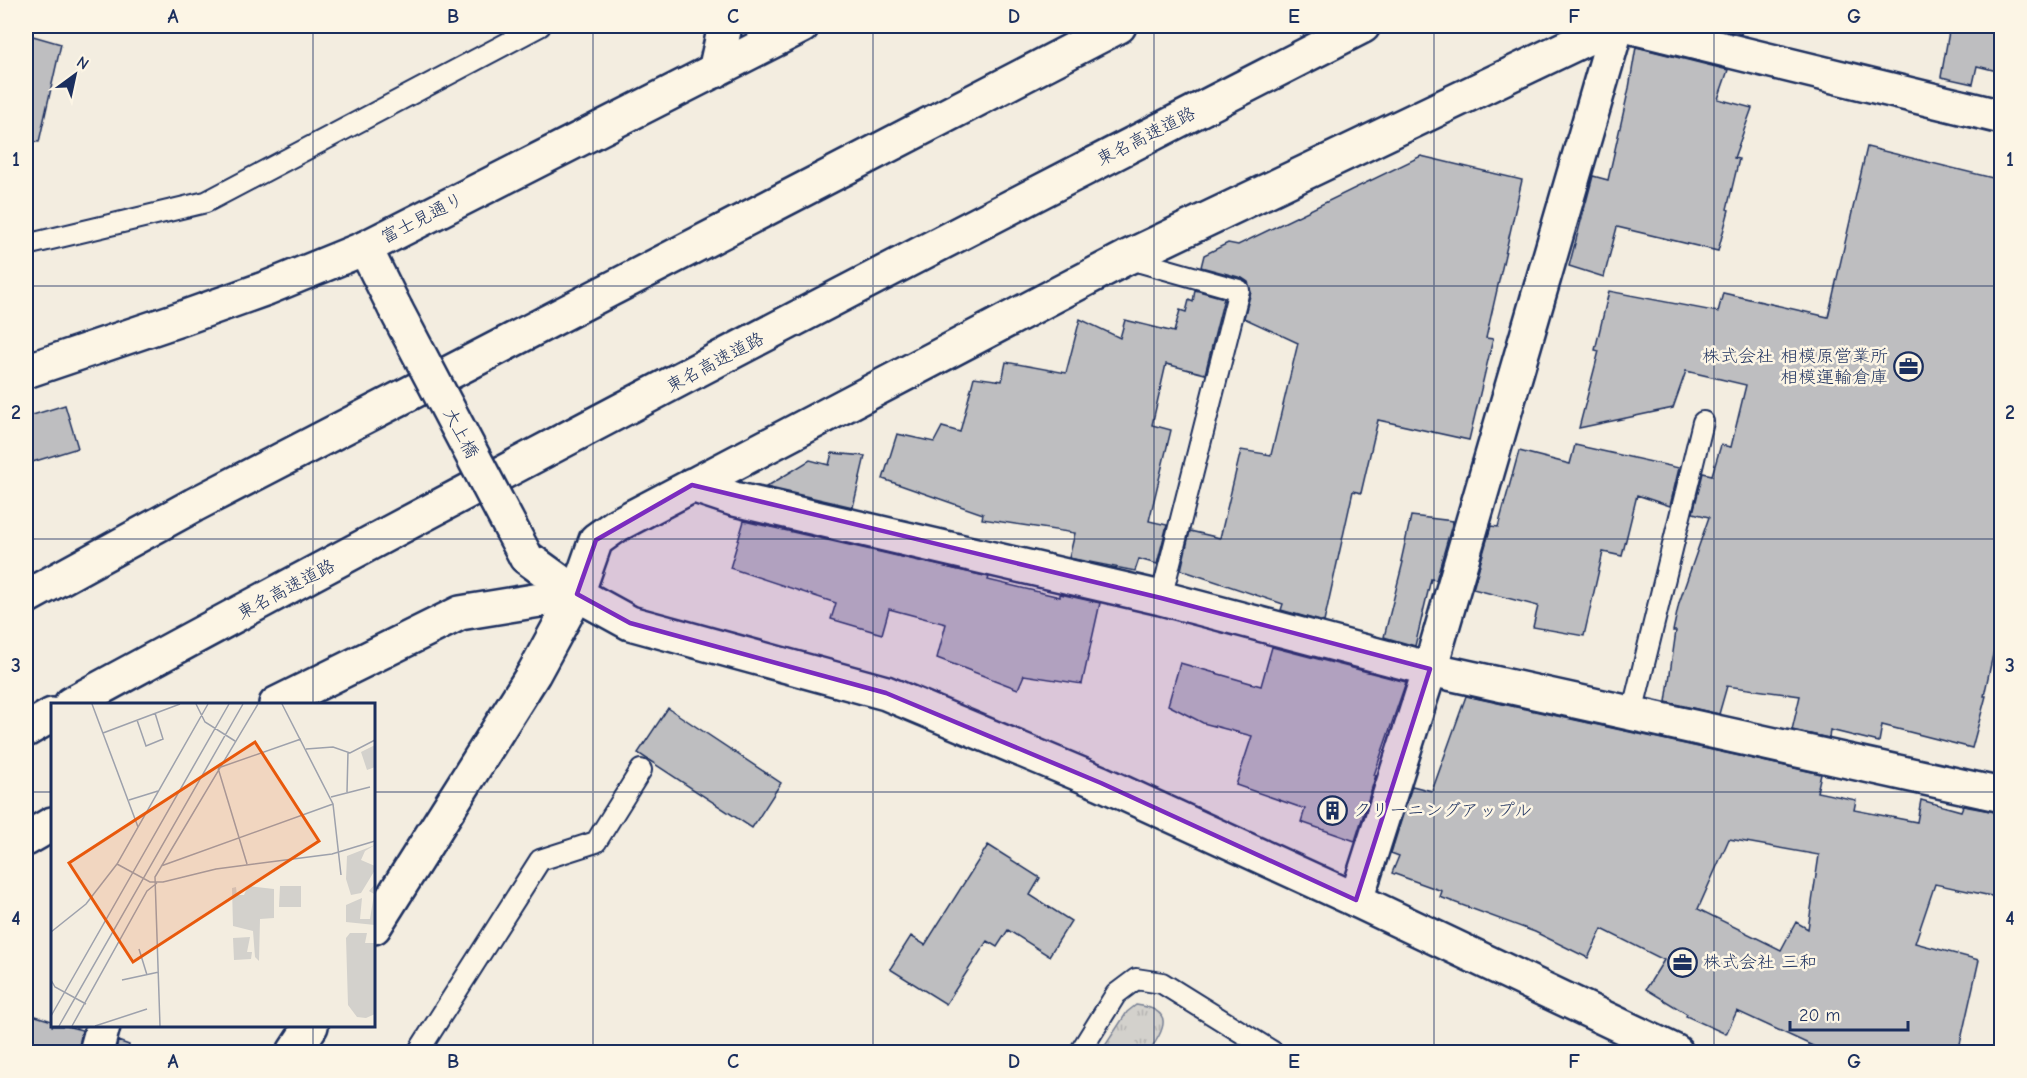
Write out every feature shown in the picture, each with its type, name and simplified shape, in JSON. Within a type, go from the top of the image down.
[{"type":"main road","points":[[714,71],[725,26]]},
{"type":"main road","name":"富士見通り","points":[[26,371],[202,312],[365,248],[802,26]]},
{"type":"main road","points":[[26,597],[215,494],[964,104],[1119,26]]},
{"type":"main road","name":"東名高速道路","points":[[75,703],[252,606],[1012,205],[1362,26]]},
{"type":"main road","points":[[375,925],[534,673],[577,594],[596,540],[617,525],[692,485],[1126,258],[1612,26]]},
{"type":"main road","points":[[1356,900],[1430,669],[1617,26]]},
{"type":"main road","points":[[1628,26],[2001,117]]},
{"type":"main road","name":"大上橋","points":[[365,248],[526,557],[577,594]]},
{"type":"main road","points":[[692,485],[745,502],[1161,598],[1430,669],[2001,795]]},
{"type":"main road","points":[[280,703],[460,613],[577,594],[630,622],[886,693],[1101,783],[1356,900],[1676,1053]]},
{"type":"main road","points":[[26,730],[51,716]]},
{"type":"main road","points":[[26,839],[51,825]]},
{"type":"main road","points":[[96,1053],[104,1027]]},
{"type":"main road","points":[[294,1053],[310,1027]]},
{"type":"lane","points":[[26,245],[206,202],[540,26]]},
{"type":"lane","points":[[1126,258],[1239,290],[1161,598]]},
{"type":"lane","points":[[1632,713],[1703,422]]},
{"type":"lane","points":[[418,1053],[540,860],[596,842],[641,770]]},
{"type":"lane","points":[[1080,1053],[1116,994],[1136,979],[1162,983],[1272,1053]]},
{"type":"highlighted area","points":[[692,485],[1161,598],[1430,669],[1356,900],[1101,783],[886,693],[630,623],[577,594],[596,540]]},
{"type":"green space","points":[[1136,1005],[1157,1011],[1163,1021],[1159,1035],[1149,1052],[1101,1052],[1127,1012]]},
{"type":"building","points":[[1705,26],[1744,26],[1741,34]]},
{"type":"building","points":[[1950,26],[2001,26],[2001,72],[1977,66],[1973,84],[1941,77]]},
{"type":"building","points":[[26,34],[61,44],[39,142],[26,141]]},
{"type":"building","points":[[1636,47],[1728,70],[1718,99],[1752,108],[1734,158],[1739,159],[1718,251],[1617,227],[1604,277],[1569,266],[1593,176],[1608,180]]},
{"type":"building","points":[[1867,147],[2001,180],[2001,618],[1984,696],[1986,696],[1972,748],[1882,725],[1879,742],[1830,730],[1829,738],[1792,730],[1800,696],[1727,686],[1719,714],[1666,702],[1676,631],[1673,631],[1679,603],[1709,517],[1693,513],[1703,473],[1712,475],[1721,445],[1731,447],[1746,385],[1686,371],[1673,408],[1579,428],[1599,351],[1595,350],[1609,291],[1718,312],[1723,293],[1828,317]]},
{"type":"building","points":[[1421,156],[1522,180],[1486,338],[1493,339],[1469,440],[1378,420],[1361,493],[1353,491],[1324,622],[1281,610],[1283,604],[1181,570],[1190,531],[1220,538],[1241,450],[1271,455],[1298,343],[1244,318],[1251,292],[1248,282],[1242,278],[1201,267],[1204,255],[1228,243],[1238,245]]},
{"type":"building","points":[[1195,290],[1224,298],[1205,374],[1166,364],[1152,425],[1171,430],[1149,521],[1167,525],[1157,564],[1139,559],[1135,571],[1069,558],[1075,533],[982,519],[983,514],[883,479],[897,434],[934,442],[942,427],[960,432],[974,377],[1002,381],[1006,362],[1066,373],[1080,319],[1120,338],[1125,320],[1174,332],[1180,310],[1186,312],[1189,300],[1193,302]]},
{"type":"building","points":[[65,405],[78,448],[26,464],[26,417]]},
{"type":"building","points":[[1575,445],[1679,468],[1670,506],[1637,495],[1622,556],[1603,552],[1584,636],[1533,627],[1538,606],[1473,589],[1491,526],[1498,527],[1519,451],[1570,464]]},
{"type":"building","points":[[832,453],[865,456],[853,507],[766,487],[810,460],[829,465]]},
{"type":"building","points":[[1411,516],[1453,521],[1436,580],[1431,579],[1415,646],[1384,637],[1403,562],[1401,561]]},
{"type":"building","points":[[744,521],[989,577],[988,580],[1060,597],[1060,594],[1100,603],[1082,684],[1024,675],[1018,689],[937,658],[946,624],[889,609],[882,634],[831,619],[836,603],[730,568]]},
{"type":"building","points":[[1272,647],[1406,682],[1374,775],[1376,775],[1355,841],[1301,822],[1305,809],[1236,785],[1252,736],[1203,723],[1168,705],[1180,663],[1261,686]]},
{"type":"building","points":[[1466,696],[1821,774],[1817,792],[1856,800],[1854,810],[1917,822],[1921,800],[1961,811],[1963,806],[2001,813],[2001,898],[1935,884],[1915,943],[1979,960],[1958,1053],[1828,1053],[1737,1011],[1726,1034],[1686,1016],[1687,1014],[1646,989],[1664,960],[1602,929],[1588,958],[1535,932],[1440,897],[1442,891],[1392,873],[1399,856],[1391,853],[1412,786],[1432,791]],"holes":[[[1729,839],[1819,855],[1808,929],[1796,922],[1781,950],[1698,909]]]},
{"type":"building","points":[[668,708],[781,783],[752,828],[638,753]]},
{"type":"building","points":[[988,845],[1040,878],[1030,895],[1071,921],[1049,956],[1008,930],[997,947],[987,941],[946,1004],[890,969],[911,936],[925,945]]},
{"type":"building","points":[[26,1013],[51,1021],[51,1027],[70,1027],[82,1030],[78,1053],[26,1053]]},
{"type":"building","points":[[118,1041],[129,1045],[128,1053],[115,1053]]},
{"type":"place","name":"株式会社 相模原営業所 相模運輸倉庫","points":[[1909,366]]},
{"type":"place","name":"クリーニングアップル","points":[[1332,810]]},
{"type":"place","name":"株式会社 三和","points":[[1682,962]]}]
